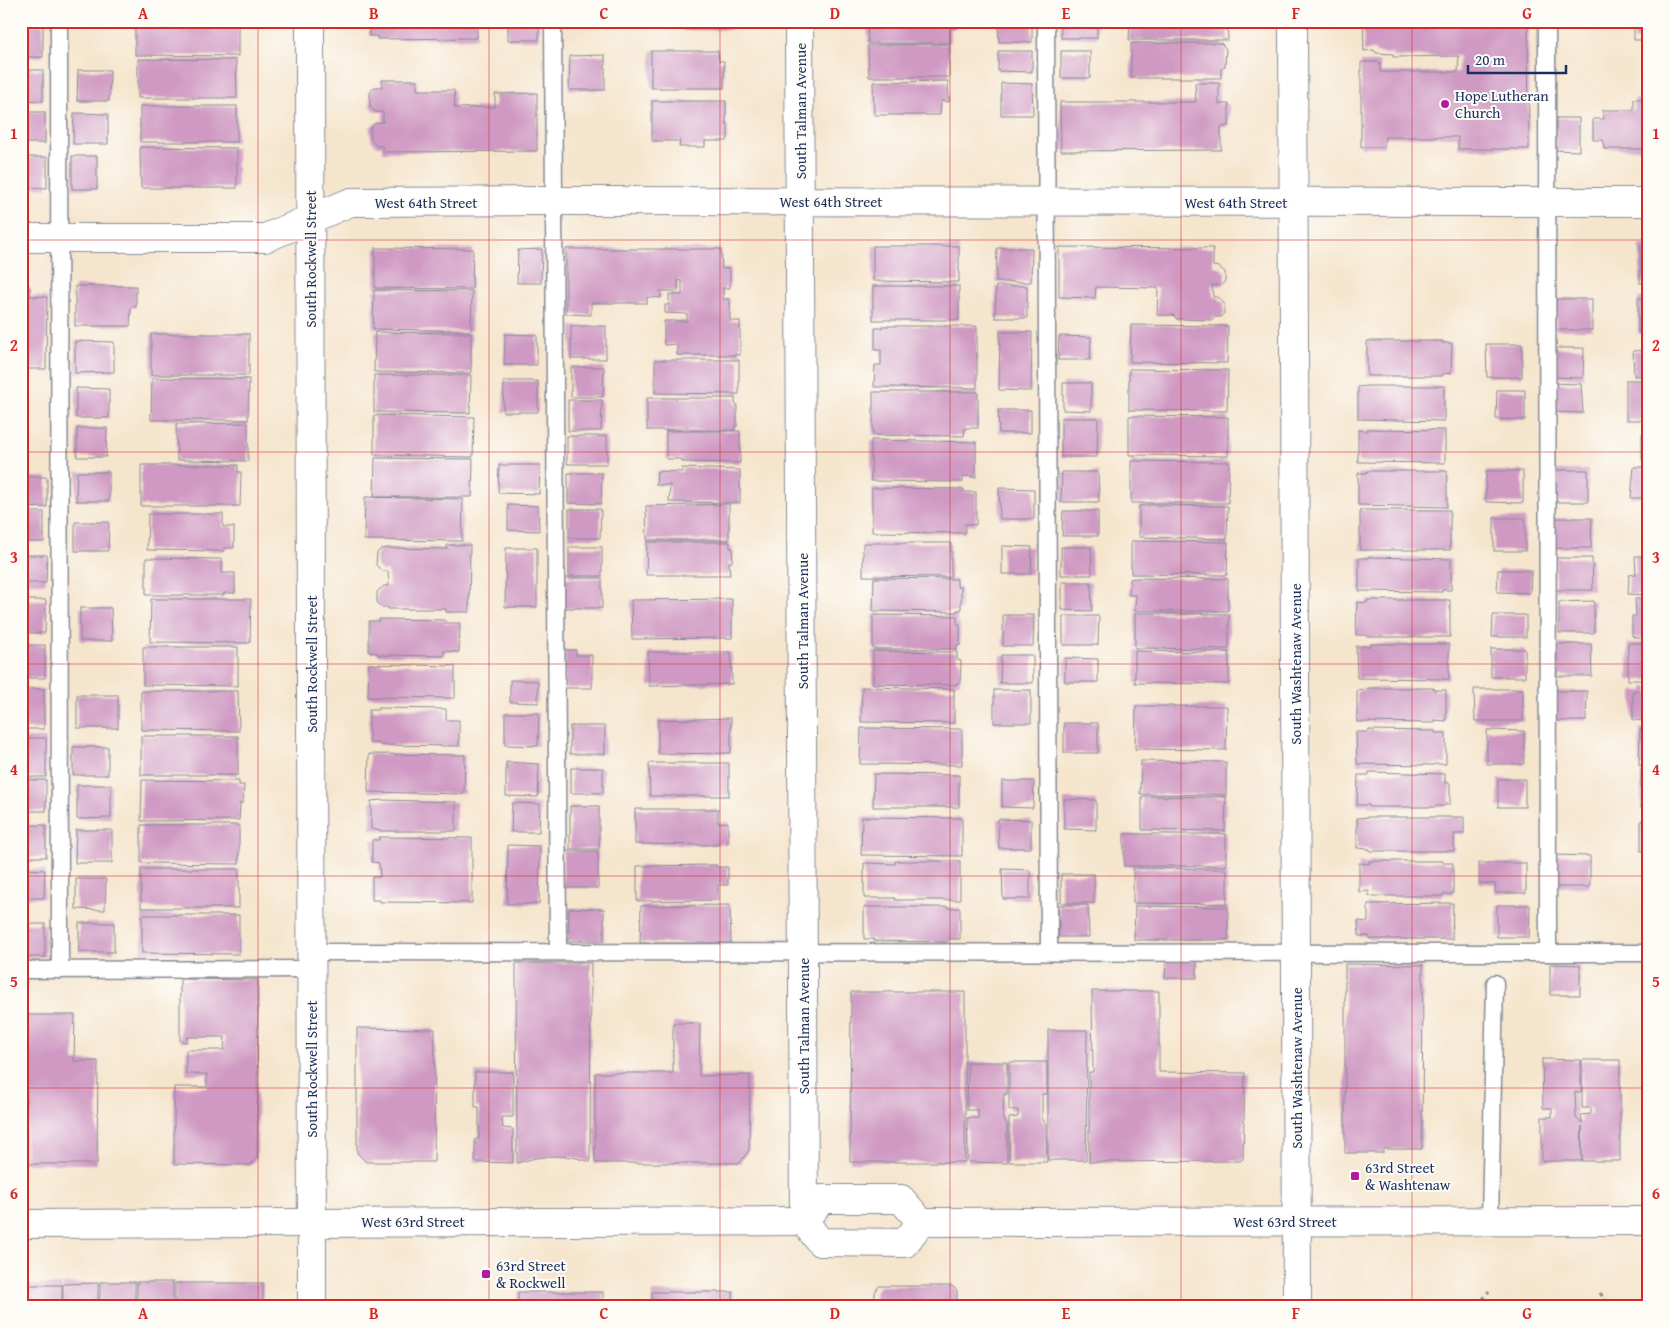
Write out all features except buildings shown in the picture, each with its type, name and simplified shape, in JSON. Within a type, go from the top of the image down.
[{"type":"street","name":"South Rockwell Street","points":[[310,21],[312,1306]]},
{"type":"street","name":"South Talman Avenue","points":[[800,21],[804,1221]]},
{"type":"street","name":"South Washtenaw Avenue","points":[[1293,21],[1297,1306]]},
{"type":"street","name":"West 64th Street","points":[[21,238],[265,238],[351,202],[1649,202]]},
{"type":"street","points":[[836,1198],[901,1199],[921,1222],[906,1243],[820,1242],[804,1221],[822,1199],[836,1198]]},
{"type":"street","name":"West 63rd Street","points":[[921,1222],[1649,1220]]},
{"type":"street","name":"West 63rd Street","points":[[21,1224],[804,1221]]},
{"type":"lane","points":[[59,21],[60,970]]},
{"type":"lane","points":[[552,21],[558,952]]},
{"type":"lane","points":[[1046,21],[1049,952]]},
{"type":"lane","points":[[1547,21],[1548,953]]},
{"type":"lane","points":[[21,970],[558,952],[1649,953]]},
{"type":"lane","points":[[1490,1221],[1495,983]]},
{"type":"path","points":[[1478,1306],[1489,1291]]},
{"type":"path","points":[[1600,1292],[1610,1306]]},
{"type":"place","name":"Hope Lutheran Church","points":[[1445,104]]},
{"type":"place","name":"63rd Street & Washtenaw","points":[[1355,1176]]},
{"type":"place","name":"63rd Street & Rockwell","points":[[486,1274]]}]
